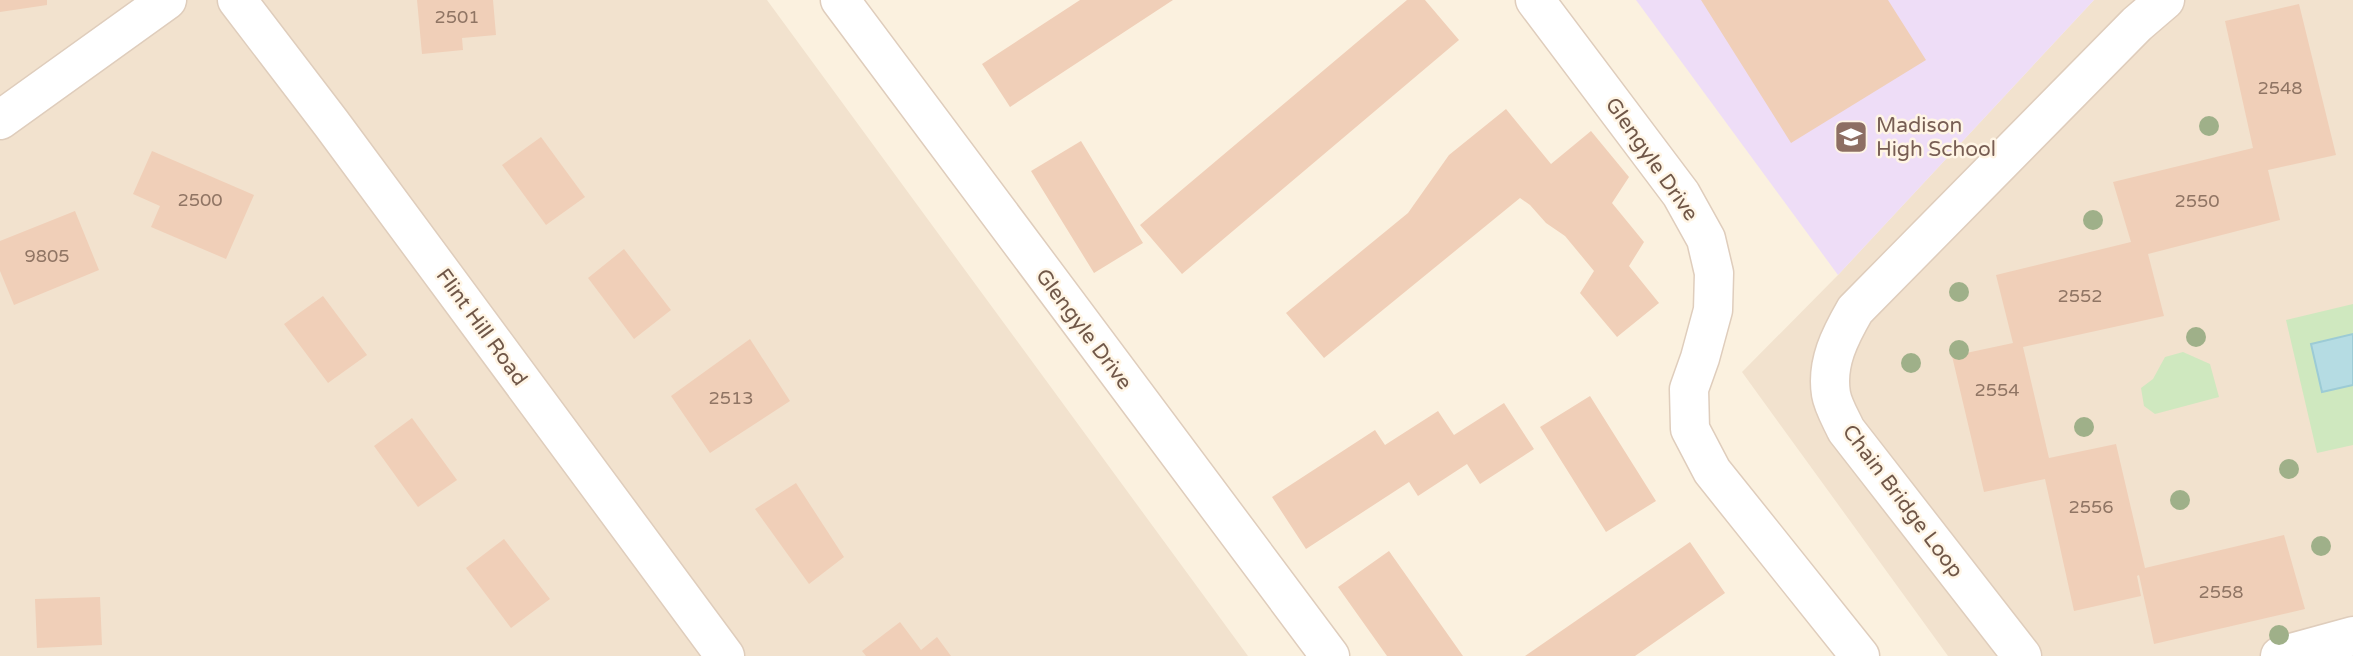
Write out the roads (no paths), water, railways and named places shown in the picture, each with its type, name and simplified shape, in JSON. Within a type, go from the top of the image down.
[{"type":"street","points":[[0,120],[167,0]]},
{"type":"street","name":"Flint Hill Road","points":[[237,0],[724,656]]},
{"type":"street","name":"Glengyle Drive","points":[[840,0],[1330,656]]},
{"type":"street","name":"Glengyle Drive","points":[[1535,0],[1681,194],[1706,239],[1714,273],[1713,310],[1689,390],[1690,429],[1712,471],[1860,656]]},
{"type":"street","name":"Chain Bridge Loop","points":[[2022,656],[1846,430],[1831,395],[1831,368],[1839,339],[1855,310],[2137,24],[2165,0]]},
{"type":"street","points":[[2280,656],[2353,635]]},
{"type":"water","points":[[2353,334],[2353,385],[2322,392],[2311,344]]},
{"type":"place","name":"Madison High School","points":[[1851,137]]}]
